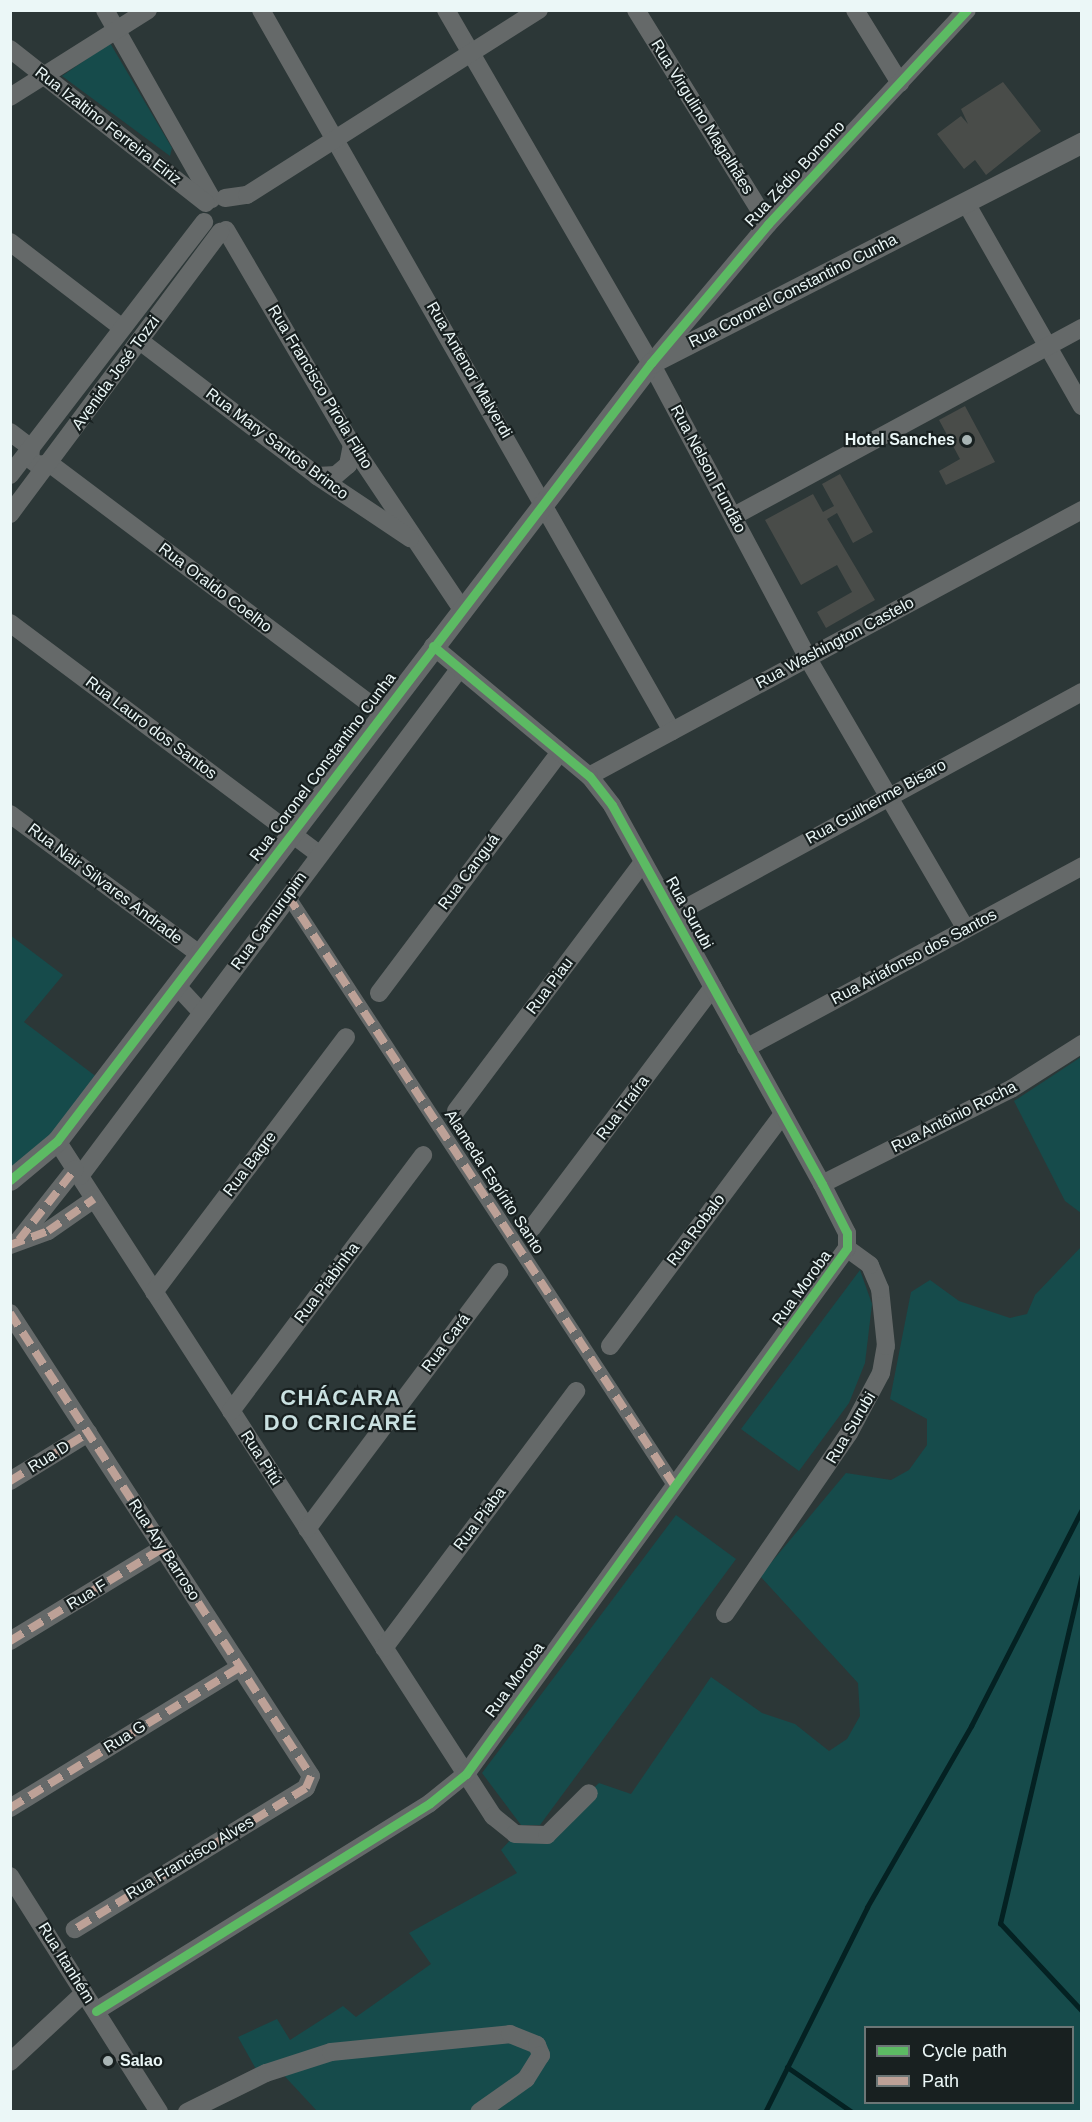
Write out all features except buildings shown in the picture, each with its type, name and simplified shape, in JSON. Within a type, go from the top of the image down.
[{"type":"street","points":[[105,10],[214,200],[236,214]]},
{"type":"street","points":[[10,97],[148,10]]},
{"type":"street","name":"Rua Antenor Malverdi","points":[[261,10],[544,501],[672,731]]},
{"type":"street","name":"Rua Nelson Fundão","points":[[446,10],[651,363],[807,657],[966,929]]},
{"type":"street","name":"Avenida José Tozzi","points":[[214,200],[248,195],[539,10]]},
{"type":"street","name":"Rua Virgulino Magalhães","points":[[636,10],[768,224]]},
{"type":"street","points":[[855,10],[900,83]]},
{"type":"street","name":"Rua Zédio Bonomo","points":[[651,363],[768,224],[967,10]]},
{"type":"street","name":"Rua Izaltino Ferreira Eiriz","points":[[10,49],[214,200]]},
{"type":"street","name":"Rua Coronel Constantino Cunha","points":[[10,1180],[57,1141],[461,608],[651,363],[1082,142]]},
{"type":"street","name":"Avenida José Tozzi","points":[[10,514],[248,195]]},
{"type":"street","points":[[214,200],[204,222],[223,231]]},
{"type":"street","points":[[966,203],[1082,406]]},
{"type":"street","name":"Avenida José Tozzi","points":[[10,475],[121,327],[204,222]]},
{"type":"street","name":"Rua Francisco Pirola Filho","points":[[223,231],[352,445],[416,543]]},
{"type":"street","name":"Rua Mary Santos Brinco","points":[[10,242],[121,327],[132,323],[140,328],[140,341],[316,476],[416,543]]},
{"type":"street","points":[[734,516],[1082,328]]},
{"type":"street","name":"Rua Oraldo Coelho","points":[[10,432],[31,448],[41,445],[49,451],[49,463],[382,713]]},
{"type":"street","points":[[316,476],[336,475],[348,465],[352,445]]},
{"type":"street","name":"Rua Washington Castelo","points":[[589,776],[1082,510]]},
{"type":"street","points":[[416,543],[461,608]]},
{"type":"street","name":"Rua Lauro dos Santos","points":[[10,623],[319,854]]},
{"type":"street","name":"Rua Surubi","points":[[434,646],[589,776],[612,805],[822,1184],[847,1233],[847,1248],[870,1265],[880,1289],[886,1346],[881,1373],[855,1425],[725,1614]]},
{"type":"street","name":"Rua Camurupim","points":[[15,1242],[77,1172],[202,1013],[460,668]]},
{"type":"street","name":"Rua Guilherme Bisaro","points":[[673,915],[887,795],[1082,692]]},
{"type":"street","name":"Rua Canguá","points":[[379,993],[560,752]]},
{"type":"street","name":"Rua Nair Silvares Andrade","points":[[10,814],[199,954]]},
{"type":"street","name":"Rua Piau","points":[[456,1111],[643,862]]},
{"type":"street","name":"Rua Ariafonso dos Santos","points":[[746,1048],[1082,867]]},
{"type":"street","name":"Alameda Espírito Santo","points":[[288,896],[674,1485]]},
{"type":"street","points":[[176,985],[202,1013]]},
{"type":"street","name":"Rua Traíra","points":[[532,1228],[713,987]]},
{"type":"street","name":"Rua Bagre","points":[[154,1292],[346,1037]]},
{"type":"street","name":"Rua Antônio Rocha","points":[[822,1184],[1011,1089],[1082,1044]]},
{"type":"street","name":"Rua Robalo","points":[[609,1346],[783,1114]]},
{"type":"street","name":"Rua Pitú","points":[[57,1141],[493,1816],[528,1836],[558,1829],[589,1793]]},
{"type":"street","name":"Rua Piabinha","points":[[231,1411],[423,1155]]},
{"type":"street","points":[[15,1242],[48,1231],[94,1199]]},
{"type":"street","name":"Rua Moroba","points":[[96,2011],[430,1803],[466,1774],[847,1248]]},
{"type":"street","name":"Rua Cará","points":[[307,1529],[499,1272]]},
{"type":"street","name":"Rua Ary Barroso","points":[[12,1318],[311,1776],[306,1788]]},
{"type":"street","name":"Rua Piaba","points":[[384,1648],[576,1391]]},
{"type":"street","name":"Rua D","points":[[10,1481],[88,1433]]},
{"type":"street","name":"Rua F","points":[[10,1641],[163,1548]]},
{"type":"street","name":"Rua G","points":[[10,1808],[240,1667]]},
{"type":"street","name":"Rua Francisco Alves","points":[[75,1929],[306,1788]]},
{"type":"street","name":"Rua Itanhém","points":[[11,1879],[159,2112]]},
{"type":"street","points":[[10,2062],[84,1993]]},
{"type":"street","points":[[187,2112],[299,2061],[371,2046],[510,2034],[537,2045],[541,2055],[526,2079],[479,2112]]},
{"type":"shaded area","points":[[110,43],[172,148],[170,156],[62,76]]},
{"type":"shaded area","points":[[10,935],[63,975],[24,1022],[102,1081],[41,1150],[10,1171]]},
{"type":"shaded area","points":[[1081,1057],[1081,1213],[1065,1201],[1014,1101]]},
{"type":"shaded area","points":[[1081,1247],[1081,2111],[317,2111],[278,2069],[262,2080],[238,2037],[277,2019],[290,2040],[343,2006],[356,2017],[431,1964],[409,1933],[517,1873],[501,1850],[514,1836],[543,1838],[599,1783],[631,1794],[711,1677],[762,1713],[795,1724],[829,1751],[847,1739],[860,1716],[858,1683],[760,1576],[846,1473],[891,1480],[909,1470],[927,1445],[927,1419],[890,1399],[911,1292],[930,1280],[959,1301],[1010,1318],[1027,1314],[1035,1295]]},
{"type":"shaded area","points":[[860,1270],[872,1304],[865,1363],[849,1403],[799,1471],[741,1429]]},
{"type":"shaded area","points":[[676,1515],[736,1559],[540,1825],[521,1825],[482,1773]]},
{"type":"waterway","points":[[765,2112],[867,1907],[971,1726],[1082,1509]]},
{"type":"waterway","points":[[1082,1574],[1000,1923],[1082,2011]]},
{"type":"waterway","points":[[787,2067],[852,2112]]},
{"type":"marked path","points":[[288,896],[674,1485]]},
{"type":"marked path","points":[[19,1240],[75,1169]]},
{"type":"marked path","points":[[10,1245],[48,1231],[94,1199]]},
{"type":"marked path","points":[[10,1313],[311,1776],[306,1788],[75,1929]]},
{"type":"marked path","points":[[10,1481],[88,1433]]},
{"type":"marked path","points":[[10,1641],[163,1548]]},
{"type":"marked path","points":[[10,1808],[240,1667]]},
{"type":"cycle path","points":[[10,1180],[57,1141],[651,363],[768,224],[967,10]]},
{"type":"cycle path","points":[[96,2011],[430,1803],[466,1774],[847,1248],[847,1233],[822,1184],[612,805],[589,776],[433,646]]},
{"type":"place","name":"Hotel Sanches","points":[[967,440]]},
{"type":"place","name":"Salao","points":[[108,2061]]},
{"type":"district","name":"CHÁCARA DO CRICARÉ","points":[[341,1410]]}]
